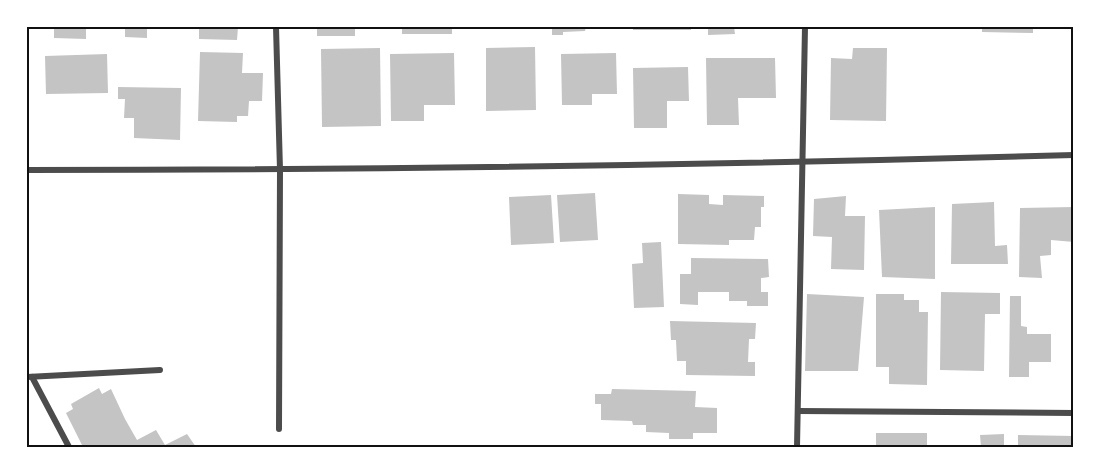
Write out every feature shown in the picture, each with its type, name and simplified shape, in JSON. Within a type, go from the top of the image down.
[{"type":"street","points":[[276,27],[280,170],[279,429]]},
{"type":"street","points":[[797,447],[805,27]]},
{"type":"street","points":[[27,170],[280,170],[802,162],[1074,155]]},
{"type":"street","points":[[69,447],[30,377],[160,370]]},
{"type":"street","points":[[798,411],[1074,413]]},
{"type":"building","points":[[54,27],[86,27],[86,39],[54,38]]},
{"type":"building","points":[[125,27],[147,27],[147,38],[125,37]]},
{"type":"building","points":[[199,27],[238,27],[237,40],[199,39]]},
{"type":"building","points":[[317,27],[355,27],[355,36],[317,36]]},
{"type":"building","points":[[402,27],[452,27],[452,34],[402,34]]},
{"type":"building","points":[[552,27],[586,27],[585,31],[552,35]]},
{"type":"building","points":[[633,27],[691,27],[691,30],[633,30]]},
{"type":"building","points":[[708,27],[734,27],[735,34],[708,35]]},
{"type":"building","points":[[982,27],[1033,27],[1033,33],[982,32]]},
{"type":"building","points":[[535,47],[536,110],[486,111],[486,48]]},
{"type":"building","points":[[380,48],[381,126],[322,127],[321,49]]},
{"type":"building","points":[[853,48],[887,48],[886,121],[830,120],[831,58],[852,59]]},
{"type":"building","points":[[200,52],[243,53],[242,73],[263,73],[262,101],[249,101],[248,116],[237,116],[237,122],[198,121]]},
{"type":"building","points":[[454,53],[455,105],[424,105],[424,121],[391,121],[390,54]]},
{"type":"building","points":[[616,53],[617,94],[592,94],[592,105],[562,105],[561,54]]},
{"type":"building","points":[[107,54],[108,93],[46,94],[45,56]]},
{"type":"building","points":[[706,58],[775,58],[776,98],[738,98],[739,125],[707,125]]},
{"type":"building","points":[[688,67],[689,101],[667,101],[667,128],[634,128],[633,68]]},
{"type":"building","points":[[118,87],[181,88],[180,140],[134,138],[134,118],[124,118],[125,99],[118,99]]},
{"type":"building","points":[[595,193],[598,240],[560,242],[557,195]]},
{"type":"building","points":[[678,194],[709,195],[709,204],[723,205],[723,195],[764,196],[764,207],[761,207],[761,227],[755,227],[754,240],[729,240],[729,245],[678,244]]},
{"type":"building","points":[[551,195],[554,243],[511,245],[509,197]]},
{"type":"building","points":[[846,196],[845,216],[865,216],[864,270],[831,269],[832,237],[813,236],[814,199]]},
{"type":"building","points":[[994,202],[995,246],[1007,245],[1008,264],[951,264],[952,204]]},
{"type":"building","points":[[935,207],[935,279],[882,277],[879,210]]},
{"type":"building","points":[[1074,207],[1074,242],[1051,240],[1051,255],[1040,256],[1042,278],[1019,277],[1020,208]]},
{"type":"building","points":[[661,242],[664,307],[634,308],[632,264],[643,263],[642,243]]},
{"type":"building","points":[[691,258],[768,259],[769,277],[761,278],[761,292],[768,292],[768,306],[747,306],[747,301],[729,301],[729,292],[698,292],[698,305],[680,304],[680,274],[691,274]]},
{"type":"building","points":[[941,292],[1000,293],[1000,314],[985,314],[984,371],[940,370]]},
{"type":"building","points":[[1072,292],[1074,292],[1074,333],[1071,333]]},
{"type":"building","points":[[807,294],[864,297],[858,371],[805,371]]},
{"type":"building","points":[[876,294],[904,294],[904,300],[919,300],[919,312],[928,312],[927,385],[889,384],[889,367],[876,367]]},
{"type":"building","points":[[1010,296],[1021,296],[1021,326],[1027,327],[1027,334],[1051,334],[1051,362],[1029,362],[1029,377],[1009,377]]},
{"type":"building","points":[[670,321],[756,323],[755,339],[749,339],[748,362],[755,362],[755,376],[686,375],[686,361],[677,361],[676,340],[671,340]]},
{"type":"building","points":[[99,388],[102,394],[111,389],[137,440],[156,430],[165,445],[187,434],[196,447],[83,447],[66,413],[73,409],[71,404]]},
{"type":"building","points":[[612,389],[696,391],[695,407],[717,408],[717,433],[693,433],[693,439],[669,439],[669,433],[646,432],[646,425],[633,425],[632,421],[601,420],[601,404],[595,404],[595,394],[611,394]]},
{"type":"building","points":[[876,433],[927,433],[927,447],[876,447]]},
{"type":"building","points":[[1004,434],[1004,447],[981,447],[980,435]]},
{"type":"building","points":[[1018,435],[1074,436],[1074,447],[1018,447]]}]
